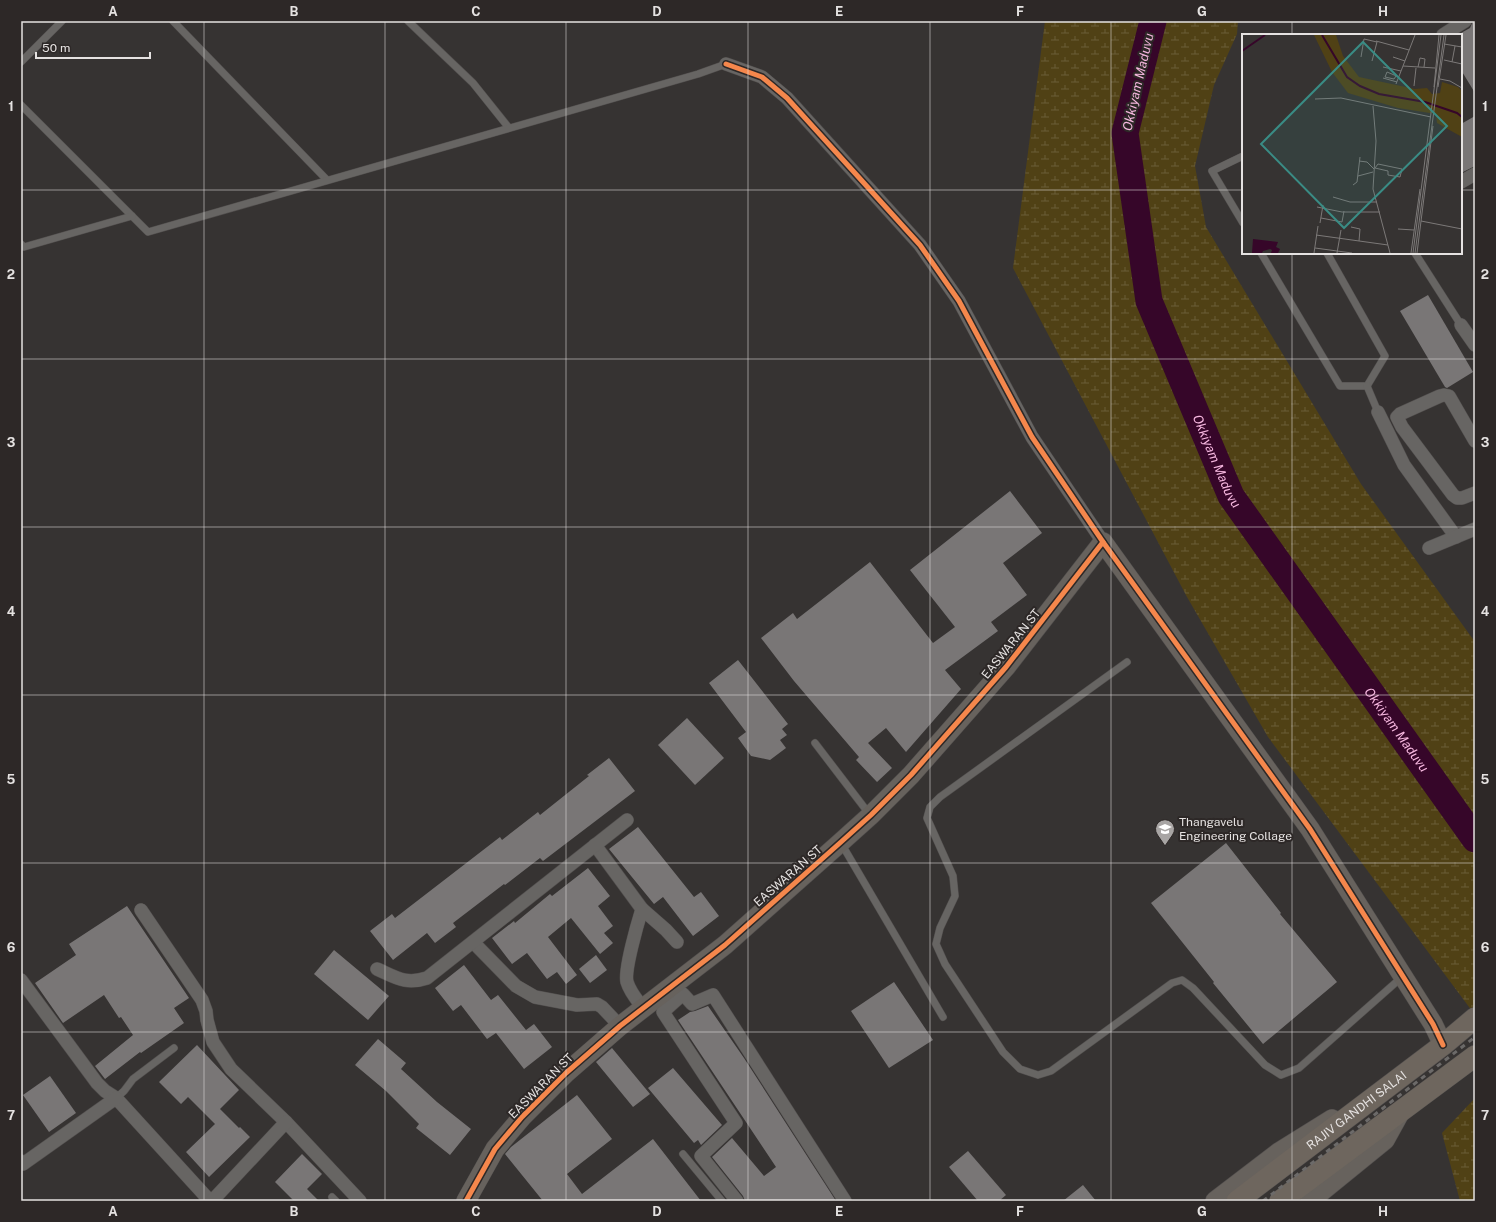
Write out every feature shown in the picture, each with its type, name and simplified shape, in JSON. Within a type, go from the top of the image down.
[{"type":"main road","name":"RAJIV GANDHI SALAI","points":[[1237,1201],[1443,1045],[1470,1021]]},
{"type":"main road","points":[[1280,1201],[1475,1056]]},
{"type":"street","points":[[1445,34],[1465,21]]},
{"type":"street","points":[[726,64],[762,77],[787,98],[920,244],[959,301],[1032,437],[1103,542],[1310,829],[1433,1024],[1443,1045]]},
{"type":"street","points":[[1462,181],[1475,174]]},
{"type":"street","points":[[1461,326],[1475,345]]},
{"type":"street","points":[[1475,441],[1449,396],[1440,396],[1400,414],[1397,417],[1402,427],[1453,495],[1457,498],[1462,498],[1475,493]]},
{"type":"street","points":[[1378,412],[1404,465],[1456,537]]},
{"type":"street","points":[[1429,548],[1475,529]]},
{"type":"street","name":"EASWARAN ST","points":[[466,1201],[495,1149],[522,1117],[566,1073],[643,1008],[664,1001],[871,816],[911,775],[1006,667],[1103,542]]},
{"type":"street","points":[[377,969],[401,980],[415,982],[427,978],[627,820]]},
{"type":"street","points":[[595,845],[642,909],[677,942]]},
{"type":"street","points":[[642,909],[627,972],[627,980],[631,993],[643,1008]]},
{"type":"street","points":[[141,910],[202,1000],[213,1042],[231,1069],[286,1122],[360,1201]]},
{"type":"street","points":[[473,942],[516,986],[535,997],[577,1005],[596,1004],[602,1007],[620,1026]]},
{"type":"street","points":[[21,980],[97,1083],[105,1091],[116,1098],[211,1201],[286,1122]]},
{"type":"street","points":[[737,1201],[701,1156],[736,1123],[663,1012],[664,1001],[683,994],[692,1004],[713,995],[845,1201]]},
{"type":"street","points":[[1215,1201],[1279,1152],[1415,1066]]},
{"type":"street","points":[[21,1161],[23,1164],[116,1098]]},
{"type":"street","points":[[1310,1201],[1385,1140],[1401,1111]]},
{"type":"lane","points":[[21,62],[62,21]]},
{"type":"lane","points":[[172,21],[327,180]]},
{"type":"lane","points":[[408,21],[473,83],[509,128]]},
{"type":"lane","points":[[21,105],[148,232],[698,74],[726,64]]},
{"type":"lane","points":[[1242,156],[1212,171],[1242,221]]},
{"type":"lane","points":[[22,246],[132,216]]},
{"type":"lane","points":[[1262,254],[1340,386],[1367,386]]},
{"type":"lane","points":[[1328,254],[1385,356],[1367,386]]},
{"type":"lane","points":[[1417,254],[1461,326]]},
{"type":"lane","points":[[1367,386],[1378,412]]},
{"type":"lane","points":[[1127,662],[940,797],[930,807],[927,818],[953,876],[955,896],[940,928],[936,944],[945,964],[1003,1052],[1020,1069],[1038,1075],[1051,1071],[1172,983],[1182,980],[1193,988],[1265,1065],[1281,1075],[1299,1068],[1403,976]]},
{"type":"lane","points":[[816,743],[871,816]]},
{"type":"lane","points":[[841,842],[943,1017]]},
{"type":"lane","points":[[116,1098],[124,1091],[133,1079],[174,1048]]},
{"type":"lane","points":[[683,1154],[722,1201]]},
{"type":"green space","points":[[1045,21],[1238,21],[1237,34],[1214,85],[1195,166],[1206,227],[1361,484],[1475,642],[1475,1015],[1268,737],[1187,597],[1013,268]]},
{"type":"green space","points":[[1475,1098],[1475,1201],[1460,1201],[1442,1133]]},
{"type":"building","points":[[1473,21],[1475,21],[1475,93],[1462,72],[1461,33],[1470,28]]},
{"type":"building","points":[[1475,116],[1475,166],[1462,172],[1462,123]]},
{"type":"building","points":[[1428,295],[1473,372],[1447,388],[1400,311]]},
{"type":"building","points":[[1010,491],[1042,533],[1003,563],[1027,595],[991,622],[998,631],[945,670],[961,689],[906,752],[886,728],[868,743],[892,768],[877,782],[856,760],[859,757],[794,681],[761,638],[793,613],[797,619],[870,562],[933,643],[955,627],[910,570]]},
{"type":"building","points":[[738,660],[788,724],[782,729],[787,735],[780,740],[786,748],[770,760],[751,756],[738,738],[746,732],[709,683]]},
{"type":"building","points":[[687,718],[724,758],[695,785],[658,745]]},
{"type":"building","points":[[609,758],[635,791],[543,861],[540,858],[505,885],[504,884],[453,923],[456,927],[435,943],[427,933],[393,960],[370,931],[392,914],[395,918],[500,837],[502,840],[538,812],[540,815]]},
{"type":"building","points":[[638,827],[694,897],[701,892],[719,916],[693,936],[663,897],[654,904],[609,849]]},
{"type":"building","points":[[1226,843],[1281,913],[1280,914],[1337,982],[1263,1044],[1213,983],[1214,982],[1151,903]]},
{"type":"building","points":[[588,868],[610,896],[598,906],[613,926],[604,933],[613,943],[600,954],[571,918],[548,937],[577,975],[566,984],[557,972],[547,979],[527,953],[512,964],[492,938],[514,921],[515,923],[550,894],[552,896]]},
{"type":"building","points":[[127,906],[189,998],[174,1008],[184,1023],[141,1053],[140,1052],[105,1079],[95,1066],[133,1035],[121,1017],[119,1018],[104,995],[63,1023],[35,983],[76,955],[69,944]]},
{"type":"building","points":[[334,950],[389,996],[368,1020],[314,974]]},
{"type":"building","points":[[596,955],[607,970],[590,983],[579,969]]},
{"type":"building","points":[[464,965],[491,1000],[498,995],[526,1030],[534,1024],[552,1047],[524,1069],[496,1033],[487,1039],[461,1005],[453,1011],[435,988]]},
{"type":"building","points":[[894,982],[933,1040],[889,1068],[851,1011]]},
{"type":"building","points":[[708,1006],[744,1058],[836,1201],[745,1201],[743,1196],[712,1157],[732,1138],[764,1176],[776,1167],[678,1020],[690,1012]]},
{"type":"building","points":[[378,1039],[406,1063],[401,1069],[437,1102],[471,1129],[450,1155],[416,1128],[419,1124],[386,1091],[355,1065]]},
{"type":"building","points":[[197,1045],[239,1090],[220,1109],[250,1137],[209,1177],[186,1152],[215,1124],[188,1097],[181,1104],[159,1082]]},
{"type":"building","points":[[612,1048],[650,1094],[633,1107],[596,1062]]},
{"type":"building","points":[[673,1068],[722,1125],[701,1145],[698,1140],[694,1143],[648,1088]]},
{"type":"building","points":[[50,1076],[76,1113],[49,1132],[23,1095]]},
{"type":"building","points":[[577,1095],[612,1139],[567,1174],[582,1194],[653,1139],[701,1201],[543,1201],[505,1154],[511,1147]]},
{"type":"building","points":[[968,1151],[1006,1195],[999,1201],[978,1201],[949,1167]]},
{"type":"building","points":[[302,1154],[322,1174],[307,1189],[319,1201],[294,1201],[275,1182]]},
{"type":"building","points":[[1083,1185],[1096,1201],[1063,1201]]},
{"type":"waterway","name":"Okkiyam Maduvu","points":[[1153,21],[1125,133],[1149,301],[1231,496],[1475,839]]},
{"type":"railway","points":[[1263,1201],[1475,1037]]},
{"type":"cycle path","points":[[726,64],[762,77],[787,98],[920,245],[959,301],[1032,437],[1103,542],[1310,829],[1433,1024],[1443,1045]]},
{"type":"cycle path","points":[[466,1201],[495,1149],[522,1117],[566,1073],[620,1026],[725,945],[871,815],[911,775],[1006,667],[1103,542]]},
{"type":"place","name":"Thangavelu Engineering Collage","points":[[1165,846]]}]
